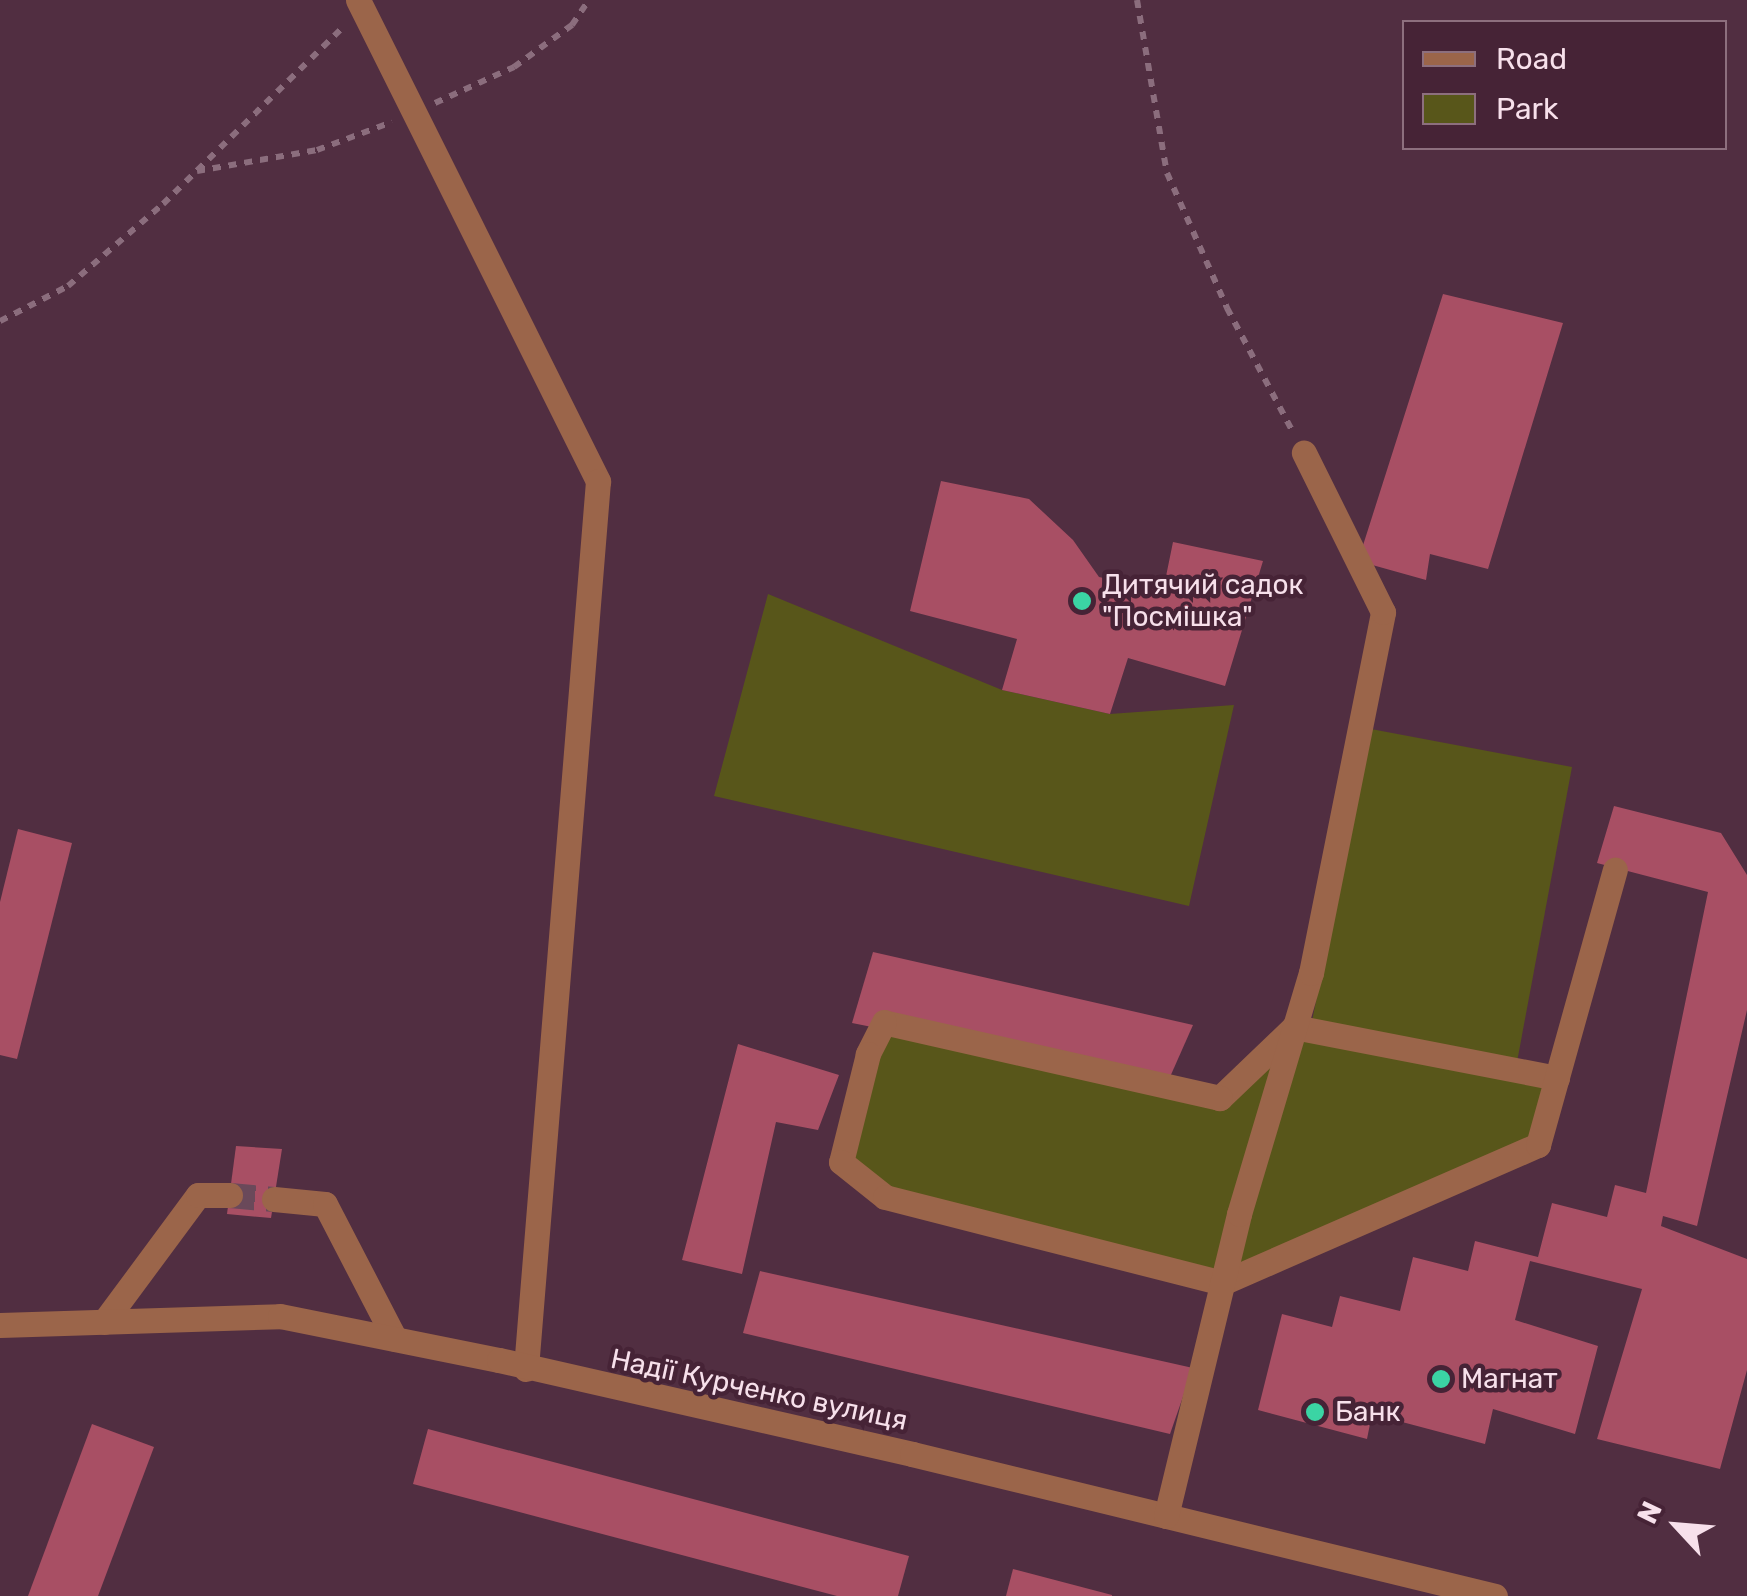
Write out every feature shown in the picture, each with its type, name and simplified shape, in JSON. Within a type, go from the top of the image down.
[{"type":"street","points":[[360,4],[598,481],[526,1369]]},
{"type":"street","points":[[1166,1516],[1222,1284],[1311,972],[1382,612],[1304,452]]},
{"type":"street","points":[[1294,1027],[1220,1098],[884,1022],[868,1054],[840,1162],[885,1197],[1222,1284],[1538,1145],[1615,870]]},
{"type":"street","points":[[1294,1027],[1557,1078]]},
{"type":"street","points":[[104,1322],[198,1195],[230,1196]]},
{"type":"street","points":[[274,1199],[325,1204],[395,1340]]},
{"type":"street","name":"Надії Курченко вулиця","points":[[0,1325],[280,1316],[1166,1516],[1495,1596]]},
{"type":"path","points":[[1137,0],[1167,173],[1226,308],[1304,452]]},
{"type":"path","points":[[0,321],[68,286],[150,216],[360,4]]},
{"type":"green space","points":[[768,594],[1002,690],[1110,714],[1234,705],[1189,906],[714,796]]},
{"type":"green space","points":[[1371,729],[1572,767],[1517,1062],[1312,1021]]},
{"type":"green space","points":[[884,1022],[1219,1098],[1294,1027],[1557,1078],[1538,1145],[1211,1281],[885,1197],[844,1150]]},
{"type":"building","points":[[1443,294],[1563,323],[1488,569],[1430,554],[1426,580],[1358,561]]},
{"type":"building","name":"Дитячий садок \"Посмішка\"","points":[[941,481],[1029,499],[1073,540],[1099,577],[1163,591],[1173,542],[1263,561],[1225,686],[1128,658],[1110,714],[1002,690],[1017,639],[910,611]]},
{"type":"building","points":[[1614,806],[1721,833],[1747,875],[1747,1010],[1697,1226],[1663,1216],[1661,1226],[1747,1259],[1747,1370],[1720,1469],[1597,1439],[1642,1289],[1530,1261],[1515,1320],[1598,1346],[1575,1434],[1493,1409],[1485,1444],[1372,1414],[1367,1439],[1258,1410],[1282,1314],[1332,1327],[1340,1296],[1400,1311],[1413,1257],[1468,1271],[1475,1241],[1538,1257],[1552,1203],[1607,1217],[1615,1185],[1646,1193],[1708,892],[1597,863]]},
{"type":"building","points":[[18,829],[72,843],[17,1059],[0,1055],[0,902]]},
{"type":"building","points":[[873,952],[1193,1025],[1166,1086],[852,1023]]},
{"type":"building","points":[[738,1044],[839,1075],[818,1130],[776,1122],[742,1274],[682,1260]]},
{"type":"building","points":[[236,1146],[282,1149],[271,1218],[227,1214]]},
{"type":"building","points":[[760,1271],[1193,1368],[1170,1434],[743,1333]]},
{"type":"building","points":[[92,1424],[154,1447],[98,1596],[28,1596]]},
{"type":"building","points":[[428,1429],[909,1556],[898,1596],[837,1596],[413,1484]]},
{"type":"building","points":[[1013,1569],[1112,1595],[1112,1596],[1006,1596]]},
{"type":"tunnel","points":[[230,1195],[274,1199]]},
{"type":"place","name":"Дитячий садок \"Посмішка\"","points":[[1082,601]]},
{"type":"place","name":"Магнат","points":[[1441,1379]]},
{"type":"place","name":"Банк","points":[[1315,1412]]}]
